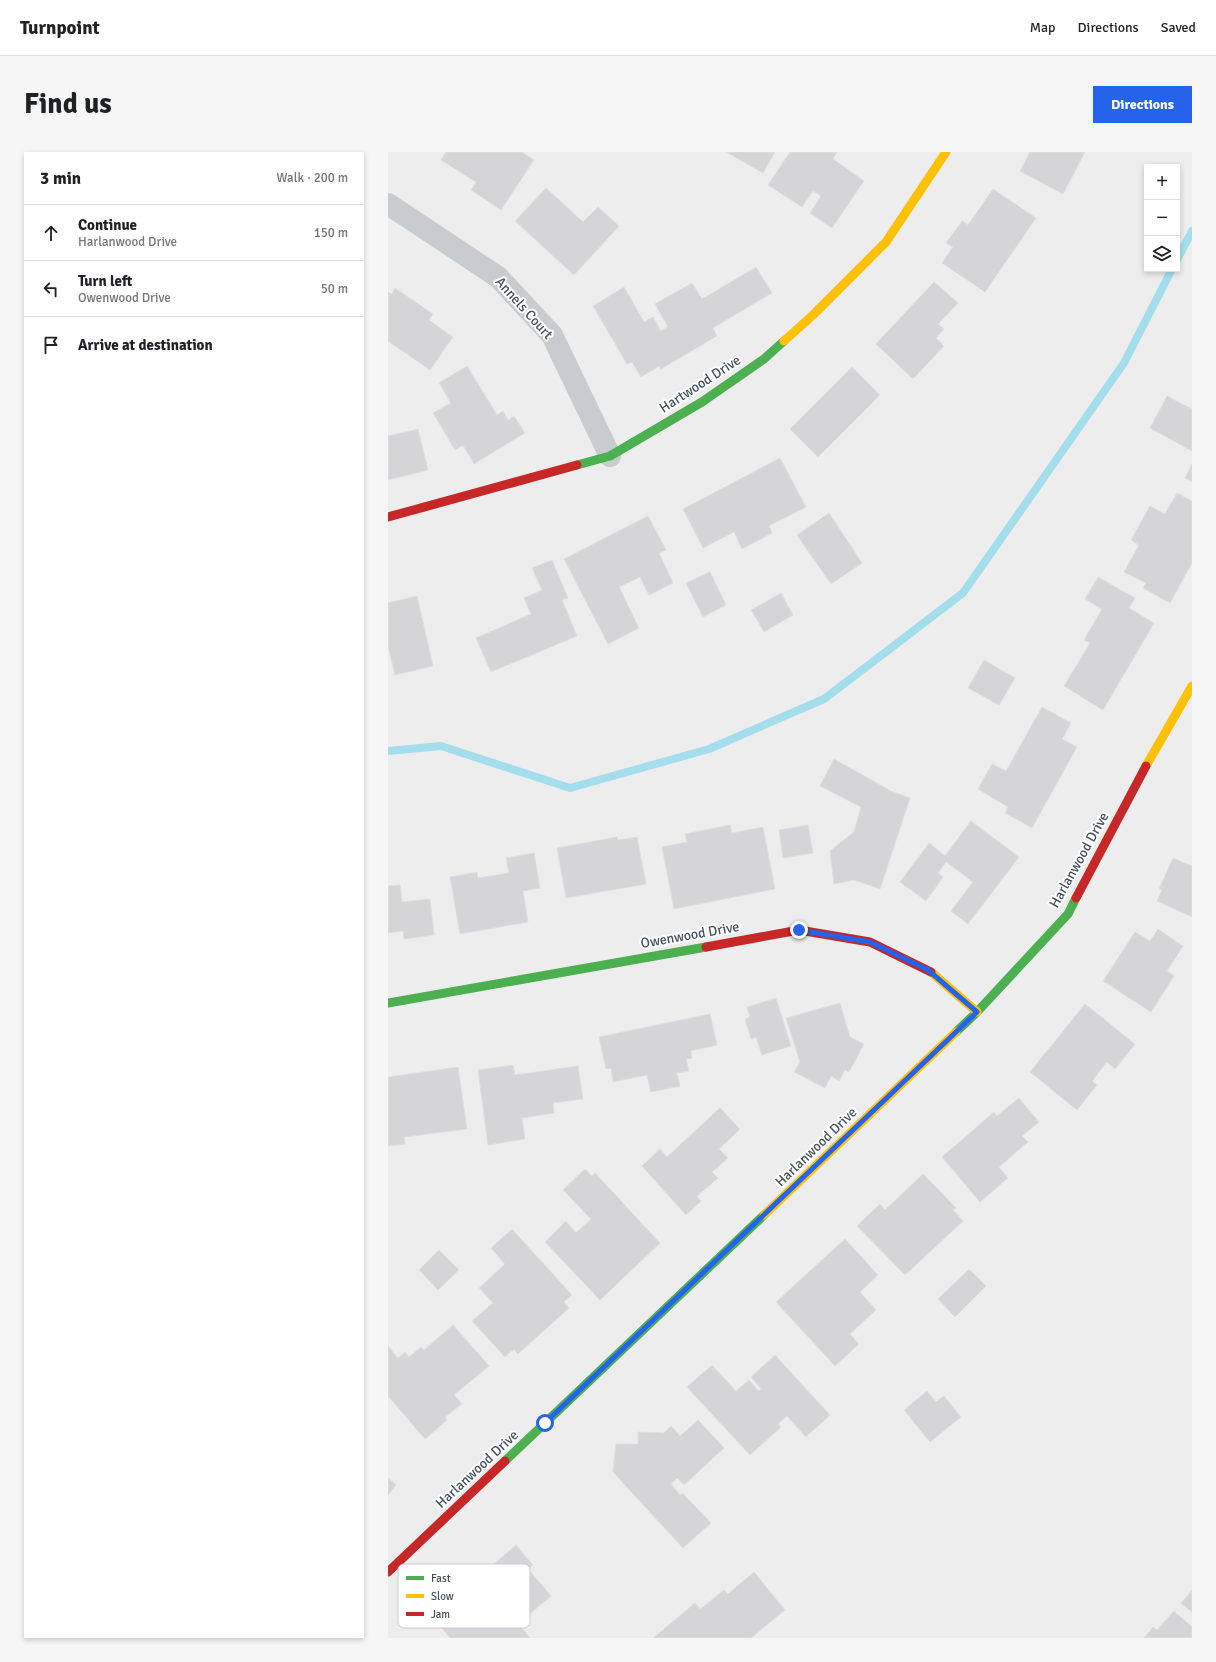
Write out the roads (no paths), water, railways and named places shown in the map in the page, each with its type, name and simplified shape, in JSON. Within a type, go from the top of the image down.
[{"type":"street","name":"Hartwood Drive","points":[[388,517],[610,456],[702,402],[764,358],[813,315],[886,242],[946,152]]},
{"type":"street","name":"Annels Court","points":[[388,204],[498,277],[552,335],[610,456]]},
{"type":"street","name":"Harlanwood Drive","points":[[388,1572],[977,1012],[1068,914],[1140,776],[1192,686]]},
{"type":"street","name":"Owenwood Drive","points":[[388,1003],[799,930],[870,942],[928,970],[977,1012]]},
{"type":"waterway","points":[[1180,254],[1192,231]]},
{"type":"waterway","points":[[388,751],[441,746],[570,788],[709,749],[824,699],[963,593],[1124,363],[1170,272]]}]
